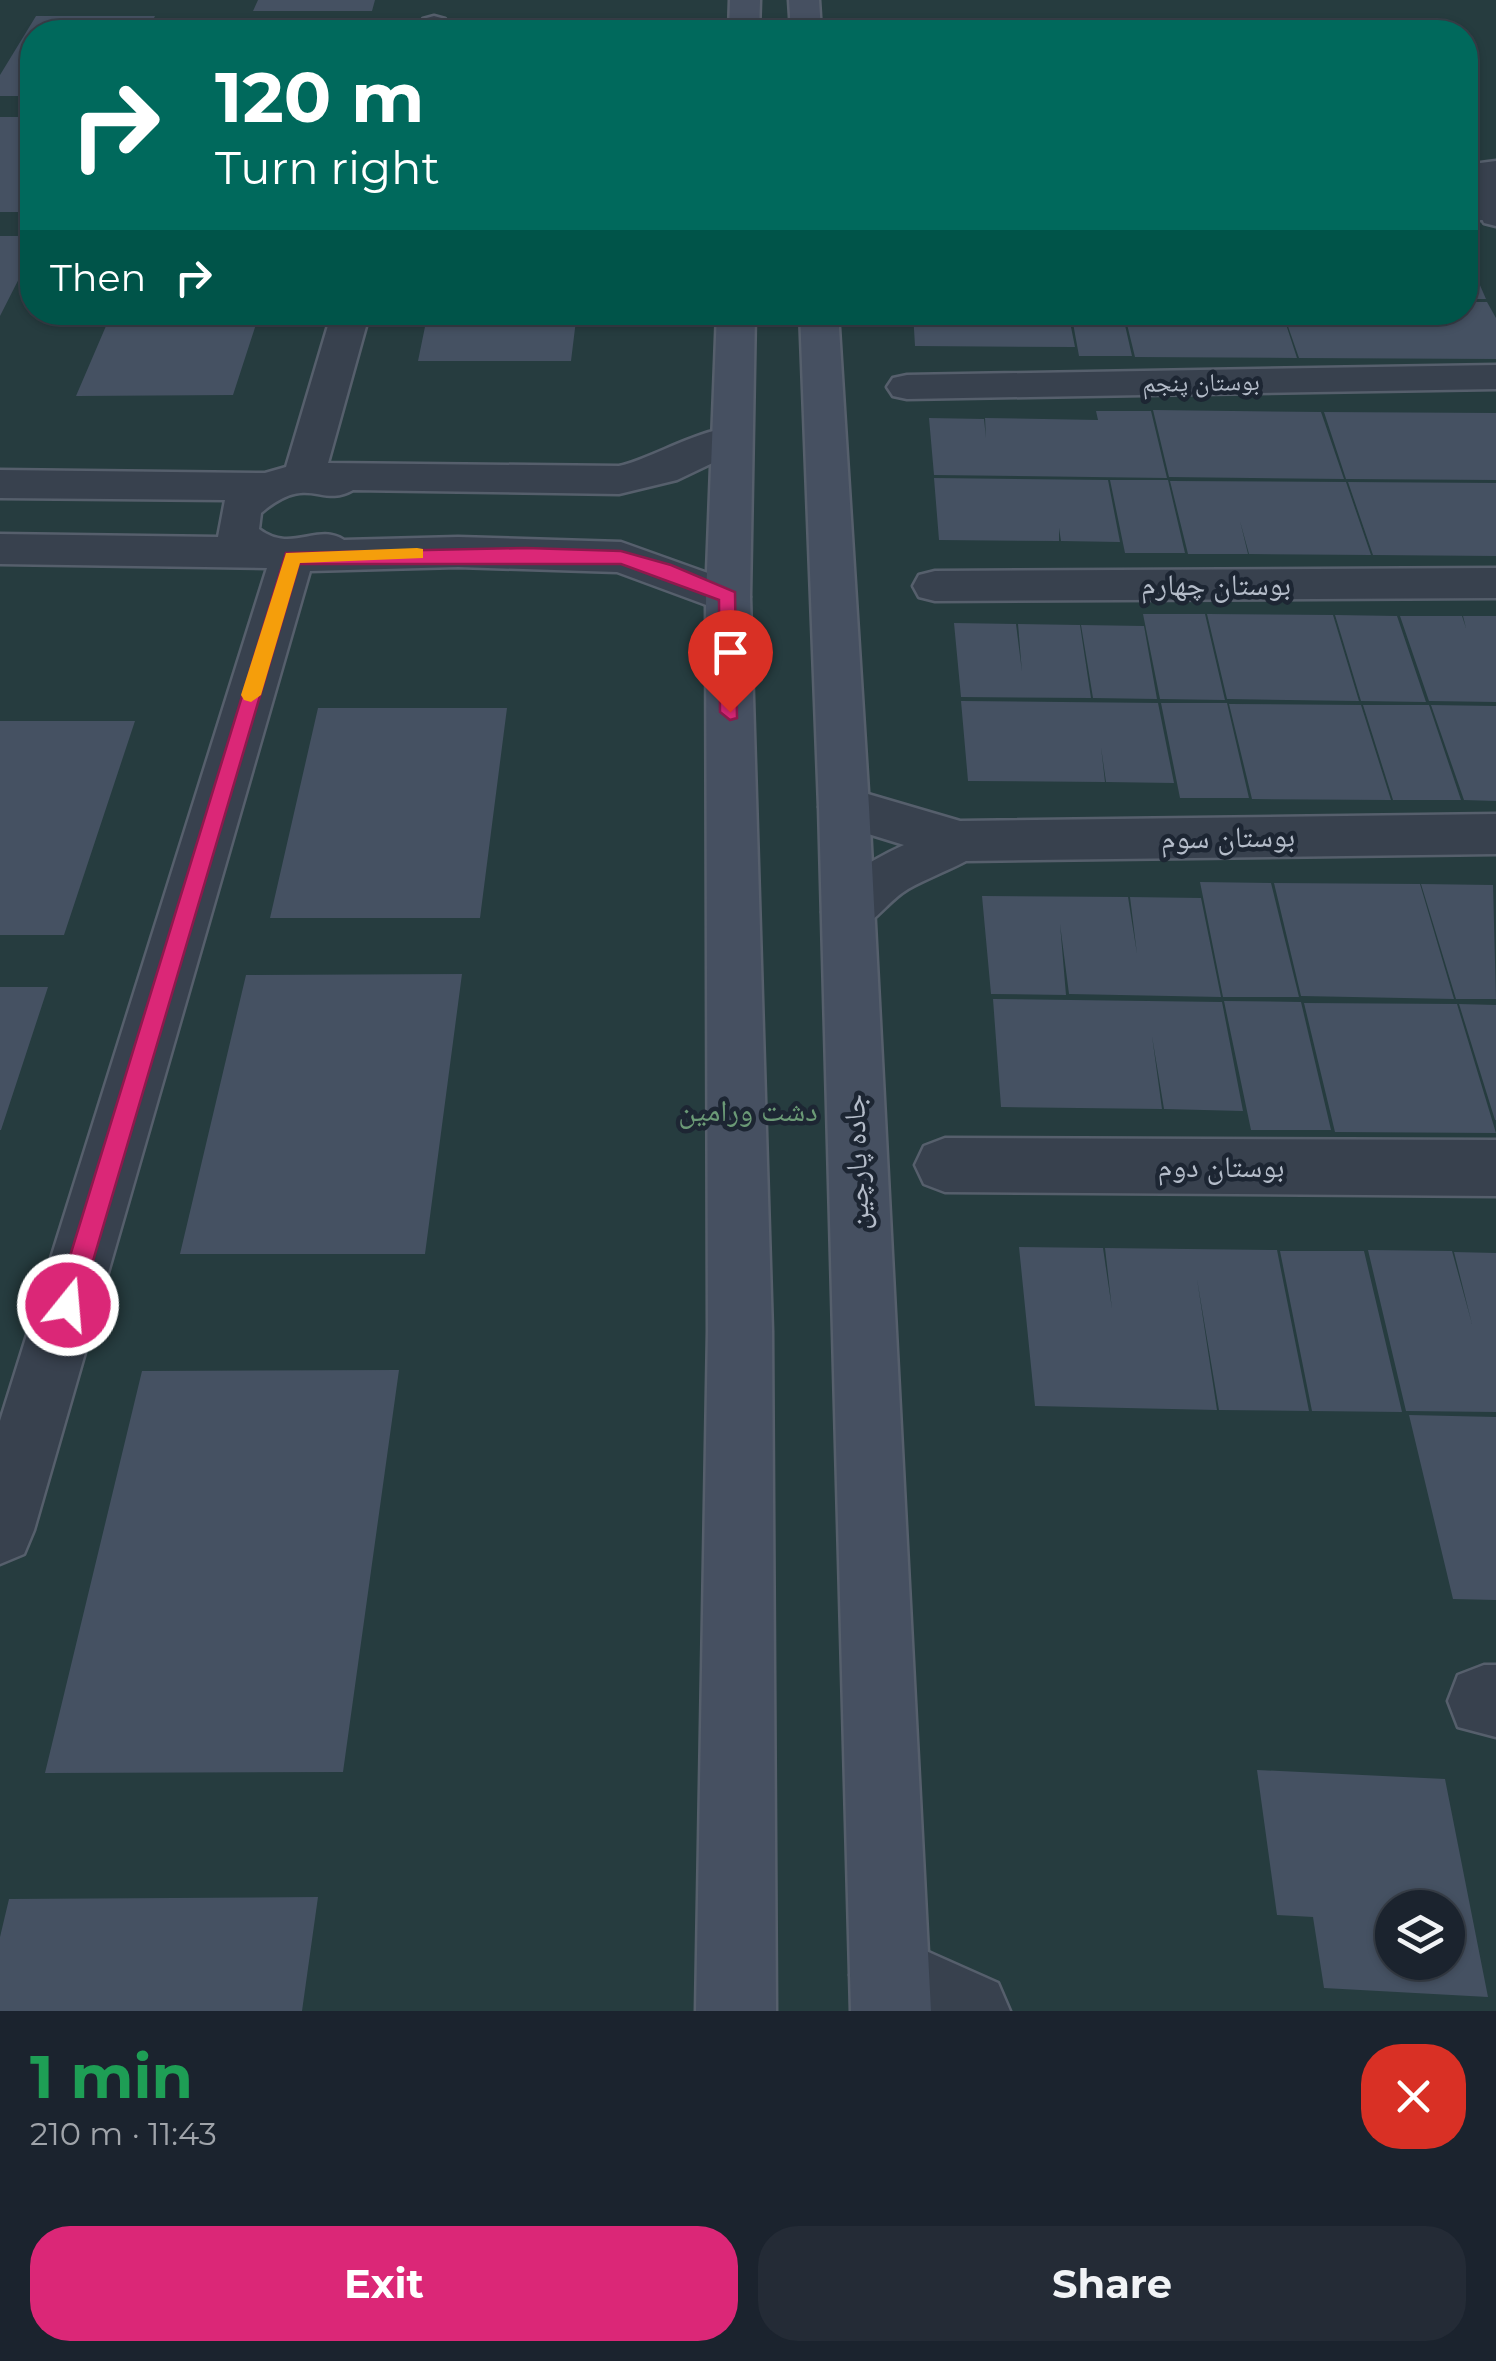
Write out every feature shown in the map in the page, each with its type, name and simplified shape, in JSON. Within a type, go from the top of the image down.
[{"type":"main road","points":[[736,325],[728,596],[740,1331],[736,2011]]},
{"type":"main road","name":"جاده پارچین","points":[[821,325],[844,807],[890,1993]]},
{"type":"street","points":[[1478,177],[1485,212]]},
{"type":"street","points":[[285,482],[346,325]]},
{"type":"street","name":"بوستان پنجم","points":[[907,387],[1496,377]]},
{"type":"street","points":[[0,484],[619,480],[662,470],[732,438]]},
{"type":"street","points":[[285,482],[336,482],[356,500],[354,525],[330,547],[274,555],[237,533],[240,508],[285,482]]},
{"type":"street","points":[[0,549],[274,555],[458,552],[621,558],[728,596]]},
{"type":"street","points":[[0,1530],[274,555]]},
{"type":"street","name":"بوستان چهارم","points":[[935,586],[1496,583]]},
{"type":"street","name":"بوستان سوم","points":[[844,807],[960,841],[1496,834]]},
{"type":"street","name":"بوستان سوم","points":[[848,912],[887,876],[960,841]]},
{"type":"street","name":"بوستان دوم","points":[[945,1165],[1496,1168]]},
{"type":"street","points":[[890,1993],[970,2011]]},
{"type":"green space","name":"دشت ورامین","points":[[0,0],[1496,0],[1496,2011],[0,2011]]},
{"type":"building","points":[[258,0],[375,0],[372,11],[253,11]]},
{"type":"building","points":[[36,16],[155,16],[153,20],[34,20]]},
{"type":"building","points":[[20,42],[20,96],[0,96],[0,75]]},
{"type":"building","points":[[0,117],[20,117],[20,212],[0,212]]},
{"type":"building","points":[[0,236],[20,236],[20,277],[0,316]]},
{"type":"building","points":[[1478,281],[1486,299],[1478,299]]},
{"type":"building","points":[[1478,302],[1487,302],[1496,318],[1496,359],[1299,358],[1288,325],[1478,325]]},
{"type":"building","points":[[106,325],[256,325],[233,395],[76,396]]},
{"type":"building","points":[[425,325],[575,325],[571,361],[418,361]]},
{"type":"building","points":[[914,325],[1071,325],[1075,347],[915,346]]},
{"type":"building","points":[[1073,325],[1125,325],[1132,356],[1079,356]]},
{"type":"building","points":[[1127,325],[1286,325],[1297,358],[1135,357]]},
{"type":"building","points":[[1153,410],[1321,412],[1344,479],[1169,477]]},
{"type":"building","points":[[1096,411],[1151,411],[1167,478],[934,475],[929,418],[984,419],[986,438],[985,418],[1098,420]]},
{"type":"building","points":[[1324,412],[1496,413],[1496,480],[1346,479]]},
{"type":"building","points":[[934,478],[1108,480],[1120,542],[1061,541],[1059,528],[1059,541],[939,540]]},
{"type":"building","points":[[1110,480],[1168,480],[1185,553],[1125,553]]},
{"type":"building","points":[[1170,481],[1346,482],[1371,555],[1249,554],[1240,521],[1248,554],[1188,554]]},
{"type":"building","points":[[1348,482],[1496,483],[1496,556],[1373,555]]},
{"type":"building","points":[[1143,614],[1205,614],[1225,700],[1160,699]]},
{"type":"building","points":[[1207,614],[1333,615],[1359,701],[1227,699]]},
{"type":"building","points":[[1335,615],[1397,616],[1426,702],[1361,701]]},
{"type":"building","points":[[1400,616],[1462,616],[1466,628],[1463,616],[1496,616],[1496,702],[1429,701]]},
{"type":"building","points":[[954,623],[1016,624],[1022,672],[1018,624],[1080,625],[1091,698],[961,697]]},
{"type":"building","points":[[1081,625],[1144,626],[1157,699],[1093,698]]},
{"type":"building","points":[[961,701],[1158,703],[1174,783],[1106,782],[1101,747],[1105,782],[968,781]]},
{"type":"building","points":[[1161,703],[1227,703],[1249,798],[1180,798]]},
{"type":"building","points":[[1229,704],[1361,705],[1391,800],[1252,799]]},
{"type":"building","points":[[1363,705],[1429,705],[1461,800],[1393,800]]},
{"type":"building","points":[[1431,705],[1496,706],[1496,801],[1464,800]]},
{"type":"building","points":[[318,708],[507,708],[480,918],[270,918]]},
{"type":"building","points":[[0,721],[135,721],[64,935],[0,935]]},
{"type":"building","points":[[1200,882],[1271,883],[1299,997],[1223,997]]},
{"type":"building","points":[[1274,883],[1420,884],[1454,999],[1301,996]]},
{"type":"building","points":[[1421,884],[1493,885],[1496,999],[1456,999]]},
{"type":"building","points":[[982,896],[1128,897],[1137,954],[1130,897],[1201,898],[1221,997],[1069,994],[1060,924],[1066,995],[991,994]]},
{"type":"building","points":[[462,974],[425,1254],[180,1254],[246,975]]},
{"type":"building","points":[[0,987],[48,987],[1,1130],[0,1130]]},
{"type":"building","points":[[993,999],[1222,1002],[1243,1111],[1164,1109],[1152,1036],[1162,1109],[1001,1107]]},
{"type":"building","points":[[1224,1001],[1301,1002],[1331,1130],[1251,1130]]},
{"type":"building","points":[[1304,1003],[1457,1004],[1496,1133],[1335,1132]]},
{"type":"building","points":[[1459,1004],[1496,1005],[1496,1120],[1495,1120]]},
{"type":"building","points":[[1019,1247],[1103,1248],[1112,1309],[1105,1248],[1277,1250],[1309,1411],[1219,1410],[1197,1279],[1217,1410],[1035,1406]]},
{"type":"building","points":[[1368,1250],[1452,1251],[1472,1324],[1454,1252],[1496,1253],[1496,1412],[1406,1411]]},
{"type":"building","points":[[1280,1251],[1364,1251],[1402,1412],[1312,1411]]},
{"type":"building","points":[[399,1370],[343,1772],[45,1773],[142,1371]]},
{"type":"building","points":[[1409,1415],[1496,1417],[1496,1600],[1453,1599]]},
{"type":"building","points":[[1257,1770],[1445,1779],[1488,1997],[1324,1988],[1313,1917],[1277,1915]]},
{"type":"building","points":[[318,1897],[302,2011],[0,2011],[0,1937],[9,1899]]},
{"type":"slow traffic","points":[[251,695],[292,558],[417,554]]},
{"type":"route","points":[[68,1305],[292,558],[458,552],[526,554],[621,558],[664,570],[728,596],[730,712]]}]
